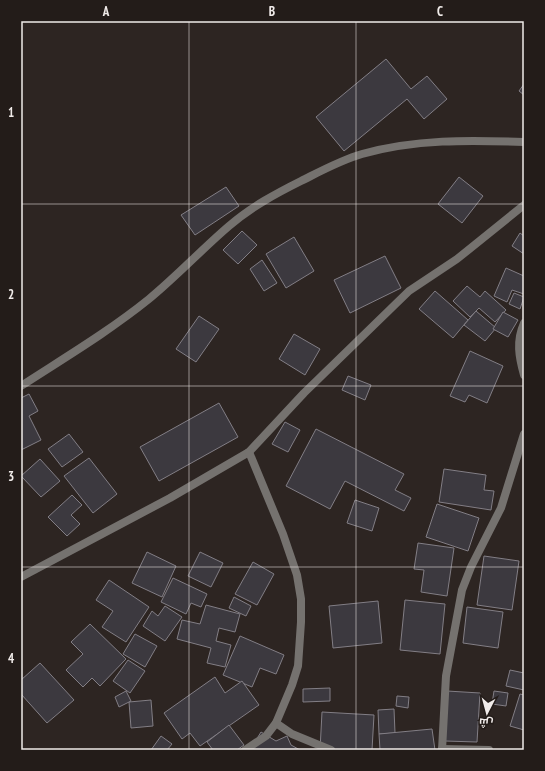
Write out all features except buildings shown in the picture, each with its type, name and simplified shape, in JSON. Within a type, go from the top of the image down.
[{"type":"street","points":[[21,386],[101,335],[149,299],[229,226],[250,210],[274,195],[338,163],[361,154],[396,146],[431,141],[524,142]]},
{"type":"street","points":[[21,577],[170,498],[249,452],[304,393],[409,291],[457,259],[524,205]]},
{"type":"street","points":[[524,323],[518,343],[524,375]]},
{"type":"street","points":[[489,750],[442,750],[446,676],[462,590],[471,567],[501,508],[524,434]]},
{"type":"street","points":[[245,750],[266,736],[276,723],[292,685],[298,666],[301,599],[297,575],[283,534],[249,452]]},
{"type":"street","points":[[276,723],[292,734],[331,750]]}]
